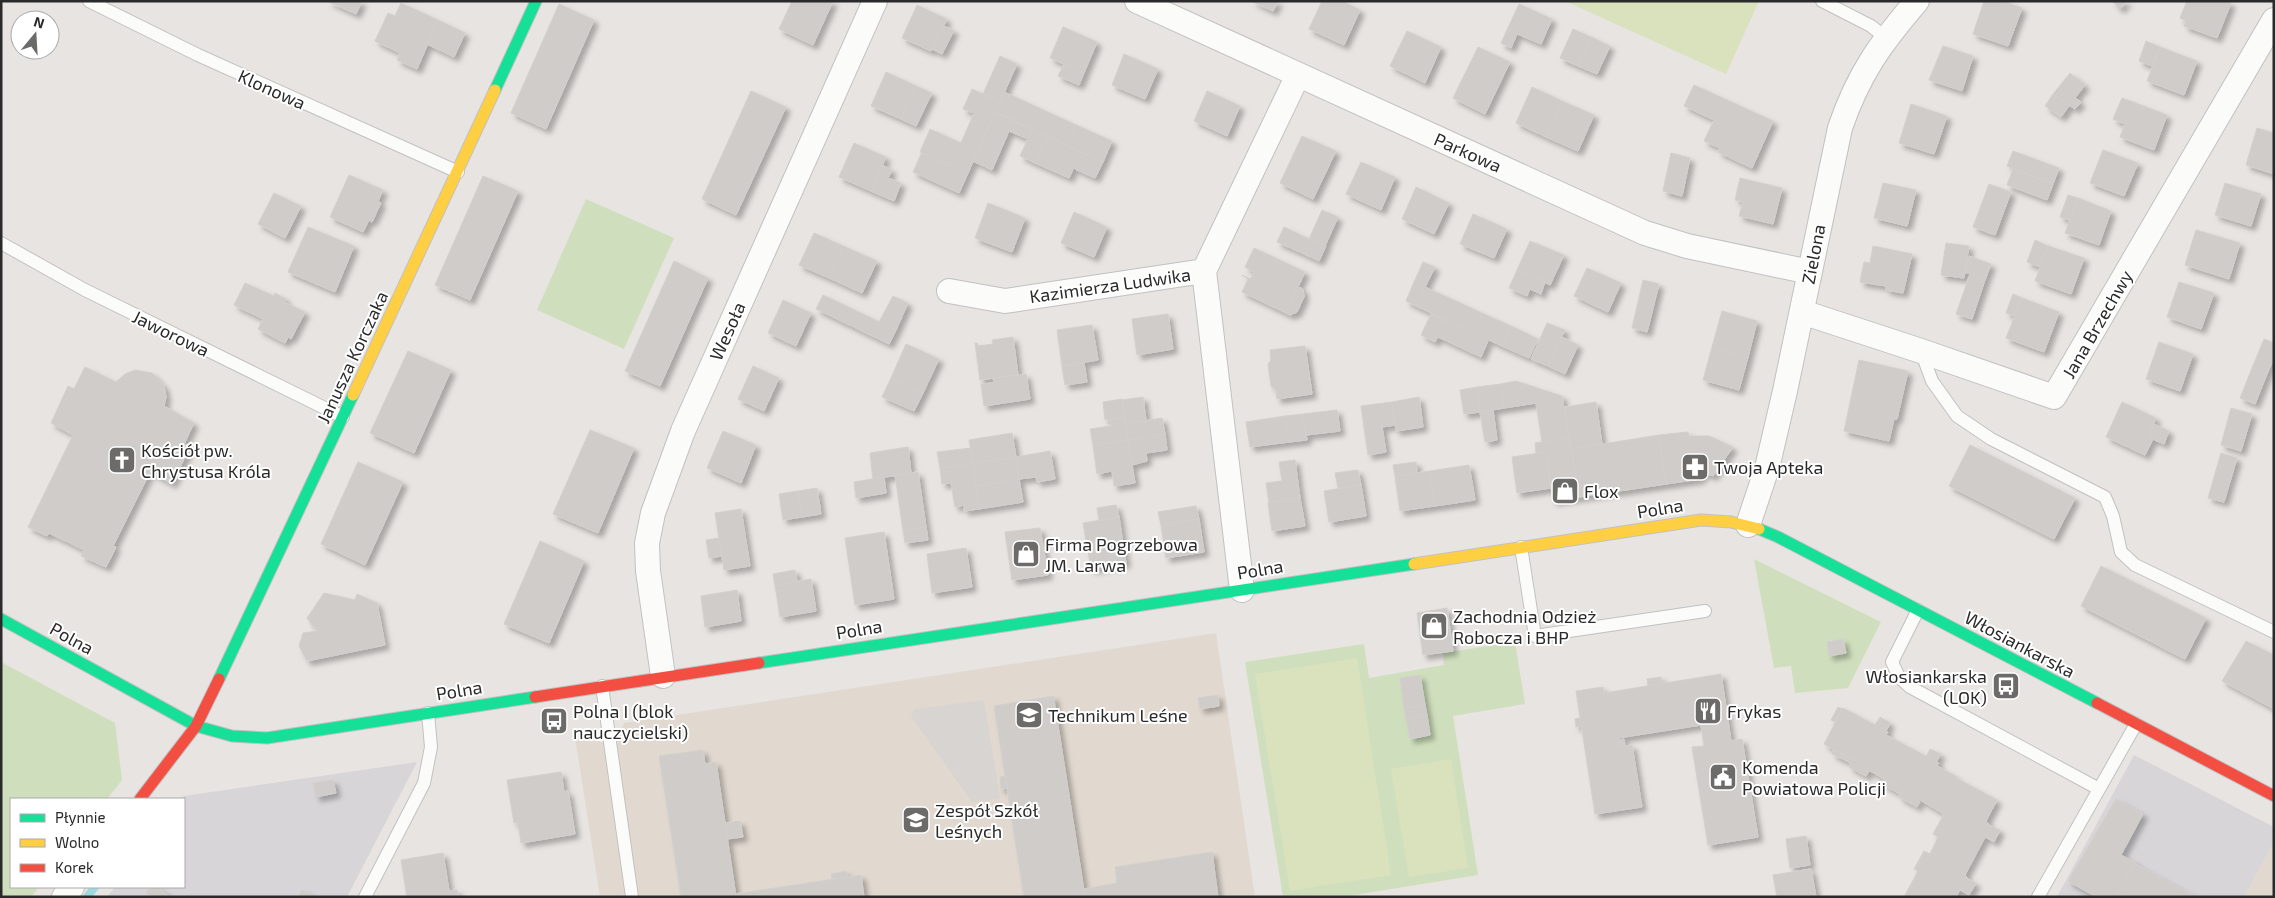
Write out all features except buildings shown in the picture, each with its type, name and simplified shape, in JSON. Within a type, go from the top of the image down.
[{"type":"street","name":"Janusza Korczaka","points":[[141,798],[196,726],[458,172],[536,1]]},
{"type":"street","name":"Wesoła","points":[[663,676],[648,570],[647,543],[653,513],[683,431],[875,1]]},
{"type":"street","name":"Parkowa","points":[[1137,1],[1645,233],[1687,246],[1810,272]]},
{"type":"street","name":"Zielona","points":[[1748,525],[1773,442],[1840,128],[1861,78],[1886,38],[1917,1]]},
{"type":"street","name":"Jana Brzechwy","points":[[1802,312],[2054,397],[2274,20]]},
{"type":"street","name":"Kazimierza Ludwika","points":[[949,291],[1005,301],[1204,271],[1298,75]]},
{"type":"street","points":[[1204,271],[1242,590]]},
{"type":"street","name":"Polna","points":[[1,619],[196,726],[232,736],[267,738],[663,676],[1701,520],[1725,520],[1748,525]]},
{"type":"street","name":"Włosiankarska","points":[[1748,525],[1778,537],[2274,796]]},
{"type":"lane","name":"Klonowa","points":[[89,1],[206,59],[458,172]]},
{"type":"lane","points":[[1822,1],[1871,26],[1886,38]]},
{"type":"lane","name":"Jaworowa","points":[[1,243],[85,290],[343,417]]},
{"type":"lane","points":[[1921,351],[1932,381],[1957,416],[1991,439],[2106,497],[2113,516],[2121,552],[2135,565],[2274,632]]},
{"type":"lane","points":[[1521,547],[1535,636],[1705,611]]},
{"type":"lane","points":[[1918,610],[1892,662],[1899,678],[1910,687],[2099,789]]},
{"type":"lane","points":[[602,686],[632,897]]},
{"type":"lane","points":[[365,897],[424,782],[431,747],[428,713]]},
{"type":"lane","points":[[2038,897],[2136,724]]},
{"type":"shaded area","name":"Zespół Szkół Leśnych","points":[[1216,633],[1255,897],[600,897],[574,731],[590,728],[601,743],[609,742],[617,740],[624,723]]},
{"type":"shaded area","points":[[984,700],[1000,799],[972,802],[911,716],[914,709]]},
{"type":"shaded area","points":[[2134,755],[2274,827],[2274,842],[2244,897],[2057,897]]},
{"type":"shaded area","points":[[417,762],[347,897],[107,897],[114,888],[185,888],[185,798],[182,798],[184,796]]},
{"type":"shaded area","points":[[2274,842],[2274,897],[2244,897],[2255,876]]},
{"type":"green space","points":[[1565,1],[1759,1],[1726,74]]},
{"type":"green space","points":[[586,199],[674,238],[624,349],[537,310]]},
{"type":"green space","points":[[1754,559],[1881,622],[1848,688],[1795,693],[1791,666],[1774,668]]},
{"type":"green space","points":[[1515,642],[1525,704],[1453,716],[1478,875],[1342,897],[1283,897],[1245,662],[1364,644],[1369,678],[1444,665],[1443,653]]},
{"type":"green space","points":[[1357,658],[1391,875],[1290,891],[1255,674]]},
{"type":"green space","points":[[1,662],[115,723],[122,780],[108,798],[10,798],[10,888],[38,888],[31,897],[1,897]]},
{"type":"green space","points":[[1451,759],[1468,868],[1409,877],[1391,769]]},
{"type":"waterway","points":[[87,897],[94,888]]},
{"type":"traffic: fast","points":[[495,90],[536,1]]},
{"type":"traffic: fast","points":[[219,679],[353,395]]},
{"type":"traffic: fast","points":[[1759,529],[1778,537],[2097,703]]},
{"type":"traffic: fast","points":[[759,663],[1414,564]]},
{"type":"traffic: fast","points":[[1,619],[196,726],[232,736],[267,738],[535,697]]},
{"type":"traffic: slow","points":[[353,395],[495,90]]},
{"type":"traffic: slow","points":[[1414,564],[1701,520],[1731,522],[1759,529]]},
{"type":"traffic: jam","points":[[535,697],[759,663]]},
{"type":"traffic: jam","points":[[141,798],[196,726],[219,679]]},
{"type":"traffic: jam","points":[[2097,703],[2274,796]]},
{"type":"place","name":"Kościół pw. Chrystusa Króla","points":[[122,460]]},
{"type":"place","name":"Twoja Apteka","points":[[1695,467]]},
{"type":"place","name":"Flox","points":[[1565,491]]},
{"type":"place","name":"Firma Pogrzebowa JM. Larwa","points":[[1026,554]]},
{"type":"place","name":"Zachodnia Odzież Robocza i BHP","points":[[1434,626]]},
{"type":"place","name":"Włosiankarska (LOK)","points":[[2006,686]]},
{"type":"place","name":"Frykas","points":[[1708,711]]},
{"type":"place","name":"Technikum Leśne","points":[[1029,715]]},
{"type":"place","name":"Polna I (blok nauczycielski)","points":[[554,721]]},
{"type":"place","name":"Komenda Powiatowa Policji","points":[[1723,777]]},
{"type":"place","name":"Zespół Szkół Leśnych","points":[[916,820]]}]
